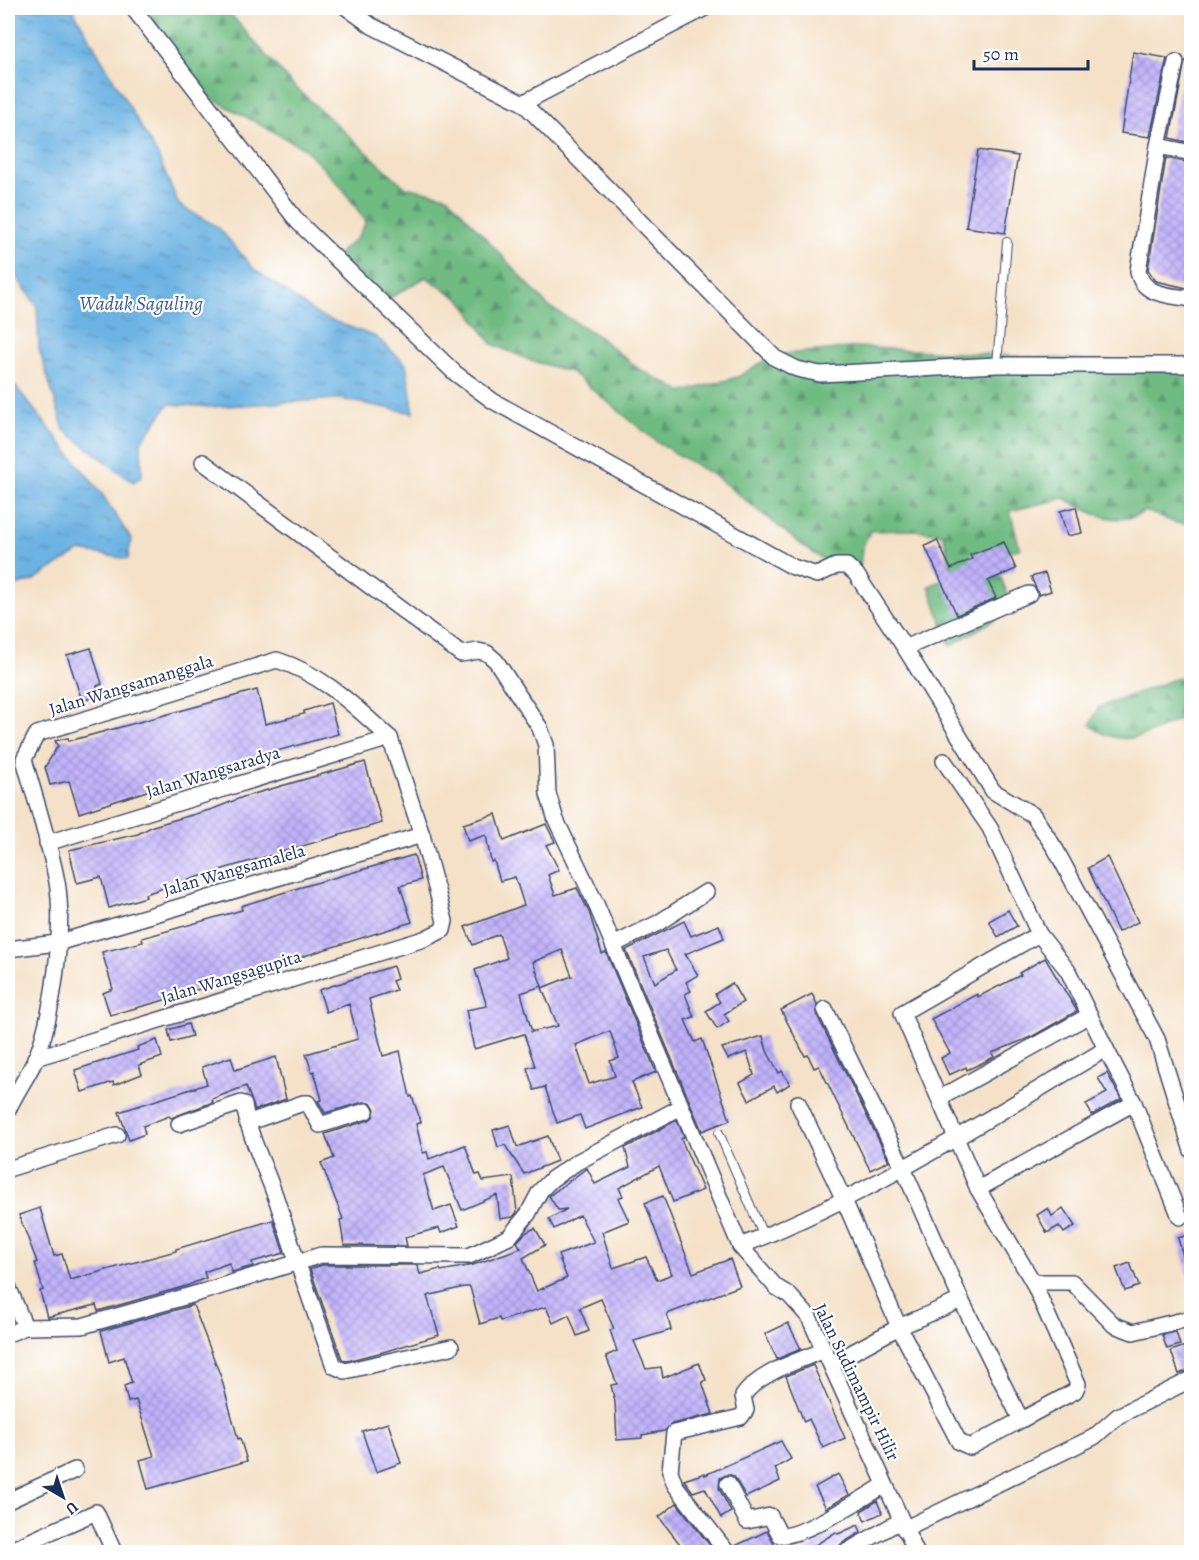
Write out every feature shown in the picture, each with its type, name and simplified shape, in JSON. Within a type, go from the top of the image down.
[{"type":"street","points":[[133,8],[298,222],[455,373],[493,400],[794,567],[817,575],[836,566],[847,566],[856,574],[905,648],[993,791],[1033,815],[1056,850],[1157,1039],[1191,1151]]},
{"type":"street","points":[[347,8],[372,26],[523,103],[774,358],[797,369],[820,374],[997,365],[1191,365]]},
{"type":"street","points":[[523,103],[705,8]]},
{"type":"street","points":[[1176,62],[1158,146],[1138,271],[1140,282],[1146,289],[1191,299]]},
{"type":"street","points":[[1158,146],[1191,153]]},
{"type":"street","name":"Jalan Sudimampir Hilir","points":[[203,462],[461,654],[478,651],[487,653],[506,672],[540,728],[546,745],[548,794],[556,820],[613,945],[740,1246],[776,1287],[804,1311],[828,1357],[916,1552]]},
{"type":"street","points":[[905,648],[1029,594]]},
{"type":"street","name":"Jalan Wangsamanggala","points":[[8,1110],[36,1058],[51,1003],[57,943],[59,907],[57,883],[24,759],[37,735],[277,660],[304,669],[330,687],[390,738]]},
{"type":"street","points":[[390,738],[422,835]]},
{"type":"street","name":"Jalan Wangsaradya","points":[[47,843],[390,738]]},
{"type":"street","points":[[944,761],[990,828],[1039,934],[1068,970],[1134,1103],[1179,1218]]},
{"type":"street","name":"Jalan Wangsagupita","points":[[36,1058],[438,934],[443,930],[445,921],[422,835]]},
{"type":"street","name":"Jalan Wangsamalela","points":[[8,949],[57,943],[422,835]]},
{"type":"street","points":[[613,945],[658,923],[706,892]]},
{"type":"street","points":[[798,1103],[844,1200],[899,1327],[963,1446],[970,1447],[1076,1391],[1078,1384],[1033,1282],[978,1189],[902,1013],[1039,934]]},
{"type":"street","points":[[825,1009],[903,1168],[962,1299],[1022,1420]]},
{"type":"street","points":[[940,1098],[1090,1015]]},
{"type":"street","points":[[740,1246],[844,1200],[957,1137],[1106,1049]]},
{"type":"street","points":[[179,1124],[241,1103],[244,1106],[247,1123],[276,1198],[296,1262],[334,1366],[345,1371],[451,1347]]},
{"type":"street","points":[[247,1123],[303,1103],[308,1103],[320,1125],[366,1111]]},
{"type":"street","points":[[978,1189],[1134,1103]]},
{"type":"street","points":[[8,1334],[23,1321],[82,1326],[321,1255],[469,1256],[508,1237],[528,1214],[540,1191],[552,1179],[577,1162],[681,1107]]},
{"type":"street","points":[[8,1169],[117,1135]]},
{"type":"street","points":[[1033,1282],[1072,1282],[1114,1325],[1132,1332],[1191,1318]]},
{"type":"street","points":[[8,1286],[23,1321]]},
{"type":"street","points":[[727,1552],[675,1485],[670,1471],[674,1433],[741,1417],[746,1410],[743,1396],[748,1389],[779,1369],[828,1357],[962,1299]]},
{"type":"street","points":[[846,1552],[1094,1437],[1118,1416],[1191,1379]]},
{"type":"street","points":[[8,1501],[75,1470]]},
{"type":"street","points":[[728,1484],[747,1521],[770,1516],[780,1535],[786,1537],[811,1527],[885,1485]]},
{"type":"street","points":[[8,1551],[96,1512],[114,1552]]},
{"type":"lane","points":[[997,365],[1007,242]]},
{"type":"lane","points":[[719,1133],[764,1237]]},
{"type":"green space","points":[[135,8],[225,8],[291,83],[405,187],[447,196],[549,307],[594,333],[639,369],[683,392],[738,377],[774,355],[859,347],[1121,362],[1191,372],[1191,524],[1176,523],[1145,511],[1125,518],[1104,517],[1065,498],[1010,511],[1020,549],[992,554],[1013,609],[950,646],[929,586],[953,576],[943,534],[914,530],[870,531],[862,549],[860,566],[836,568],[803,546],[715,476],[658,443],[571,372],[529,360],[492,344],[461,300],[426,277],[385,301],[338,254],[357,238],[366,222],[343,189],[305,149],[207,96]]},
{"type":"green space","points":[[1191,673],[1191,713],[1153,732],[1128,738],[1116,738],[1103,734],[1090,725],[1099,707]]},
{"type":"water","name":"Waduk Saguling","points":[[8,8],[72,8],[158,156],[179,205],[218,227],[254,269],[320,316],[376,337],[406,364],[414,413],[340,399],[210,407],[169,404],[141,442],[142,476],[133,482],[64,430],[39,349],[37,306],[8,265]]},
{"type":"water","points":[[8,377],[102,494],[131,539],[128,559],[80,551],[32,581],[8,588]]},
{"type":"building","points":[[1133,52],[1167,58],[1150,137],[1121,133]]},
{"type":"building","points":[[1185,61],[1191,62],[1191,143],[1170,138]]},
{"type":"building","points":[[978,150],[1018,156],[1005,233],[966,227]]},
{"type":"building","points":[[1166,158],[1191,163],[1191,289],[1156,281],[1148,270]]},
{"type":"building","points":[[1076,507],[1082,533],[1067,536],[1060,511]]},
{"type":"building","points":[[937,540],[951,569],[972,559],[970,555],[1004,542],[1016,569],[988,581],[996,598],[957,615],[925,546]]},
{"type":"building","points":[[1045,573],[1051,591],[1039,595],[1031,577]]},
{"type":"building","points":[[91,648],[102,684],[97,686],[100,695],[82,701],[67,655]]},
{"type":"building","points":[[257,690],[265,724],[304,714],[304,711],[330,703],[338,734],[230,764],[79,813],[69,781],[50,785],[45,767],[58,746],[55,741],[68,738],[69,741]]},
{"type":"building","points":[[365,762],[382,823],[223,869],[109,908],[101,877],[77,883],[69,850],[138,834],[153,826],[213,809],[243,797]]},
{"type":"building","points":[[496,814],[504,841],[546,824],[555,842],[546,845],[559,870],[548,875],[555,895],[577,888],[589,912],[602,954],[606,952],[656,1072],[632,1082],[642,1107],[585,1129],[580,1115],[557,1123],[545,1087],[534,1090],[527,1068],[535,1066],[524,1034],[474,1049],[466,1010],[487,1006],[475,970],[507,958],[499,934],[473,945],[465,927],[524,905],[515,877],[500,881],[494,861],[491,862],[486,835],[468,841],[463,824]],"holes":[[[562,950],[572,976],[542,988],[558,1026],[532,1032],[521,993],[542,986],[533,962]],[[610,1031],[619,1058],[610,1061],[615,1076],[589,1084],[576,1045]]]},
{"type":"building","points":[[414,855],[421,880],[400,886],[412,922],[110,1015],[103,993],[113,989],[102,952],[143,942],[142,938],[242,910],[241,906],[298,888]]},
{"type":"building","points":[[1107,857],[1138,922],[1118,932],[1088,868]]},
{"type":"building","points":[[1008,910],[1017,926],[998,937],[989,921]]},
{"type":"building","points":[[684,921],[691,936],[719,925],[724,938],[685,954],[698,975],[686,982],[691,991],[685,994],[694,1017],[685,1020],[695,1042],[702,1039],[730,1120],[702,1131],[626,950]],"holes":[[[666,950],[676,970],[655,983],[644,957]]]},
{"type":"building","points":[[1045,958],[1077,1011],[1033,1036],[992,1053],[994,1057],[982,1063],[949,1075],[941,1058],[950,1053],[931,1019],[977,994],[978,997],[1021,975],[1019,973]]},
{"type":"building","points":[[393,966],[397,979],[392,981],[396,990],[369,999],[383,1056],[400,1051],[410,1097],[412,1096],[421,1122],[416,1124],[423,1153],[427,1152],[429,1159],[465,1145],[476,1175],[480,1174],[483,1181],[513,1177],[517,1212],[513,1217],[500,1219],[497,1195],[462,1210],[444,1167],[423,1175],[434,1211],[451,1205],[459,1226],[441,1233],[439,1228],[405,1237],[407,1246],[344,1245],[340,1220],[343,1219],[321,1163],[334,1158],[325,1134],[369,1120],[373,1117],[375,1109],[372,1104],[364,1102],[325,1113],[318,1101],[322,1100],[314,1071],[312,1072],[306,1054],[358,1039],[349,1004],[326,1012],[319,990]]},
{"type":"building","points":[[732,983],[743,1002],[724,1014],[729,1021],[717,1029],[706,1011],[720,1002],[715,994]]},
{"type":"building","points":[[812,994],[817,1004],[816,1013],[889,1161],[870,1170],[819,1066],[814,1068],[808,1055],[805,1056],[781,1010]]},
{"type":"building","points":[[188,1024],[192,1036],[171,1042],[168,1030]]},
{"type":"building","points":[[763,1036],[767,1051],[779,1073],[782,1071],[790,1084],[777,1092],[774,1086],[749,1100],[740,1083],[754,1075],[747,1052],[728,1059],[722,1048]]},
{"type":"building","points":[[157,1040],[162,1057],[139,1065],[142,1074],[114,1085],[113,1082],[82,1092],[75,1070],[138,1050],[137,1047]]},
{"type":"building","points":[[231,1057],[235,1070],[276,1057],[286,1099],[255,1110],[246,1086],[212,1099],[213,1102],[143,1126],[145,1134],[129,1140],[119,1112],[207,1084],[202,1067]]},
{"type":"building","points":[[1107,1073],[1121,1099],[1092,1115],[1086,1104],[1107,1093],[1098,1078]]},
{"type":"building","points":[[677,1120],[684,1137],[681,1139],[703,1190],[673,1202],[659,1166],[619,1188],[623,1196],[618,1198],[629,1221],[602,1232],[613,1268],[646,1257],[657,1280],[672,1274],[645,1203],[663,1196],[693,1273],[730,1259],[740,1286],[667,1314],[671,1330],[634,1341],[646,1369],[661,1367],[663,1378],[699,1363],[706,1380],[702,1382],[713,1414],[672,1424],[664,1431],[642,1435],[642,1438],[617,1440],[615,1402],[611,1385],[617,1384],[606,1356],[617,1351],[610,1330],[614,1329],[601,1299],[580,1308],[589,1331],[577,1336],[569,1315],[553,1323],[546,1307],[500,1321],[499,1318],[480,1324],[470,1287],[464,1287],[427,1296],[439,1335],[383,1352],[346,1361],[342,1359],[310,1269],[322,1265],[417,1265],[420,1274],[440,1269],[441,1271],[473,1265],[521,1248],[517,1242],[525,1233],[535,1228],[545,1245],[523,1258],[537,1291],[567,1278],[558,1255],[594,1242],[580,1215],[554,1229],[549,1219],[567,1209],[558,1210],[549,1196],[587,1168],[595,1184],[630,1167],[625,1148]]},
{"type":"building","points":[[510,1125],[517,1147],[548,1136],[557,1161],[524,1174],[505,1145],[498,1147],[493,1130]]},
{"type":"building","points":[[40,1208],[54,1256],[62,1254],[70,1280],[176,1251],[176,1249],[273,1220],[284,1253],[252,1262],[253,1266],[232,1272],[229,1263],[204,1272],[206,1278],[186,1286],[98,1311],[96,1305],[47,1317],[40,1291],[43,1290],[35,1263],[37,1262],[19,1215]]},
{"type":"building","points":[[1048,1208],[1052,1216],[1063,1208],[1075,1226],[1064,1233],[1059,1226],[1047,1233],[1037,1215]]},
{"type":"building","points":[[1191,1234],[1191,1274],[1188,1275],[1178,1238]]},
{"type":"building","points":[[1130,1263],[1139,1286],[1125,1291],[1116,1268]]},
{"type":"building","points":[[193,1305],[221,1377],[238,1439],[240,1438],[247,1461],[148,1489],[140,1460],[154,1456],[136,1400],[128,1402],[124,1386],[132,1383],[124,1357],[109,1362],[101,1331]]},
{"type":"building","points":[[788,1323],[801,1349],[777,1359],[765,1334]]},
{"type":"building","points":[[1176,1332],[1180,1345],[1167,1349],[1162,1335]]},
{"type":"building","points":[[1188,1345],[1191,1369],[1179,1374],[1171,1351]]},
{"type":"building","points":[[813,1365],[845,1438],[823,1448],[809,1419],[804,1422],[786,1376]]},
{"type":"building","points":[[388,1423],[401,1463],[376,1472],[362,1431]]},
{"type":"building","points":[[781,1441],[791,1459],[775,1468],[780,1481],[746,1497],[734,1476],[728,1474],[720,1478],[719,1488],[731,1512],[721,1518],[705,1488],[693,1492],[684,1480],[705,1473],[705,1475]]},
{"type":"building","points":[[838,1474],[849,1495],[826,1508],[815,1487]]},
{"type":"building","points":[[877,1501],[882,1513],[865,1521],[861,1511]]},
{"type":"building","points":[[677,1503],[715,1552],[686,1552],[659,1517]]},
{"type":"building","points":[[858,1525],[861,1532],[841,1544],[836,1552],[804,1552],[836,1532],[838,1534]]},
{"type":"building","points":[[767,1531],[778,1552],[736,1552],[735,1546]]}]
